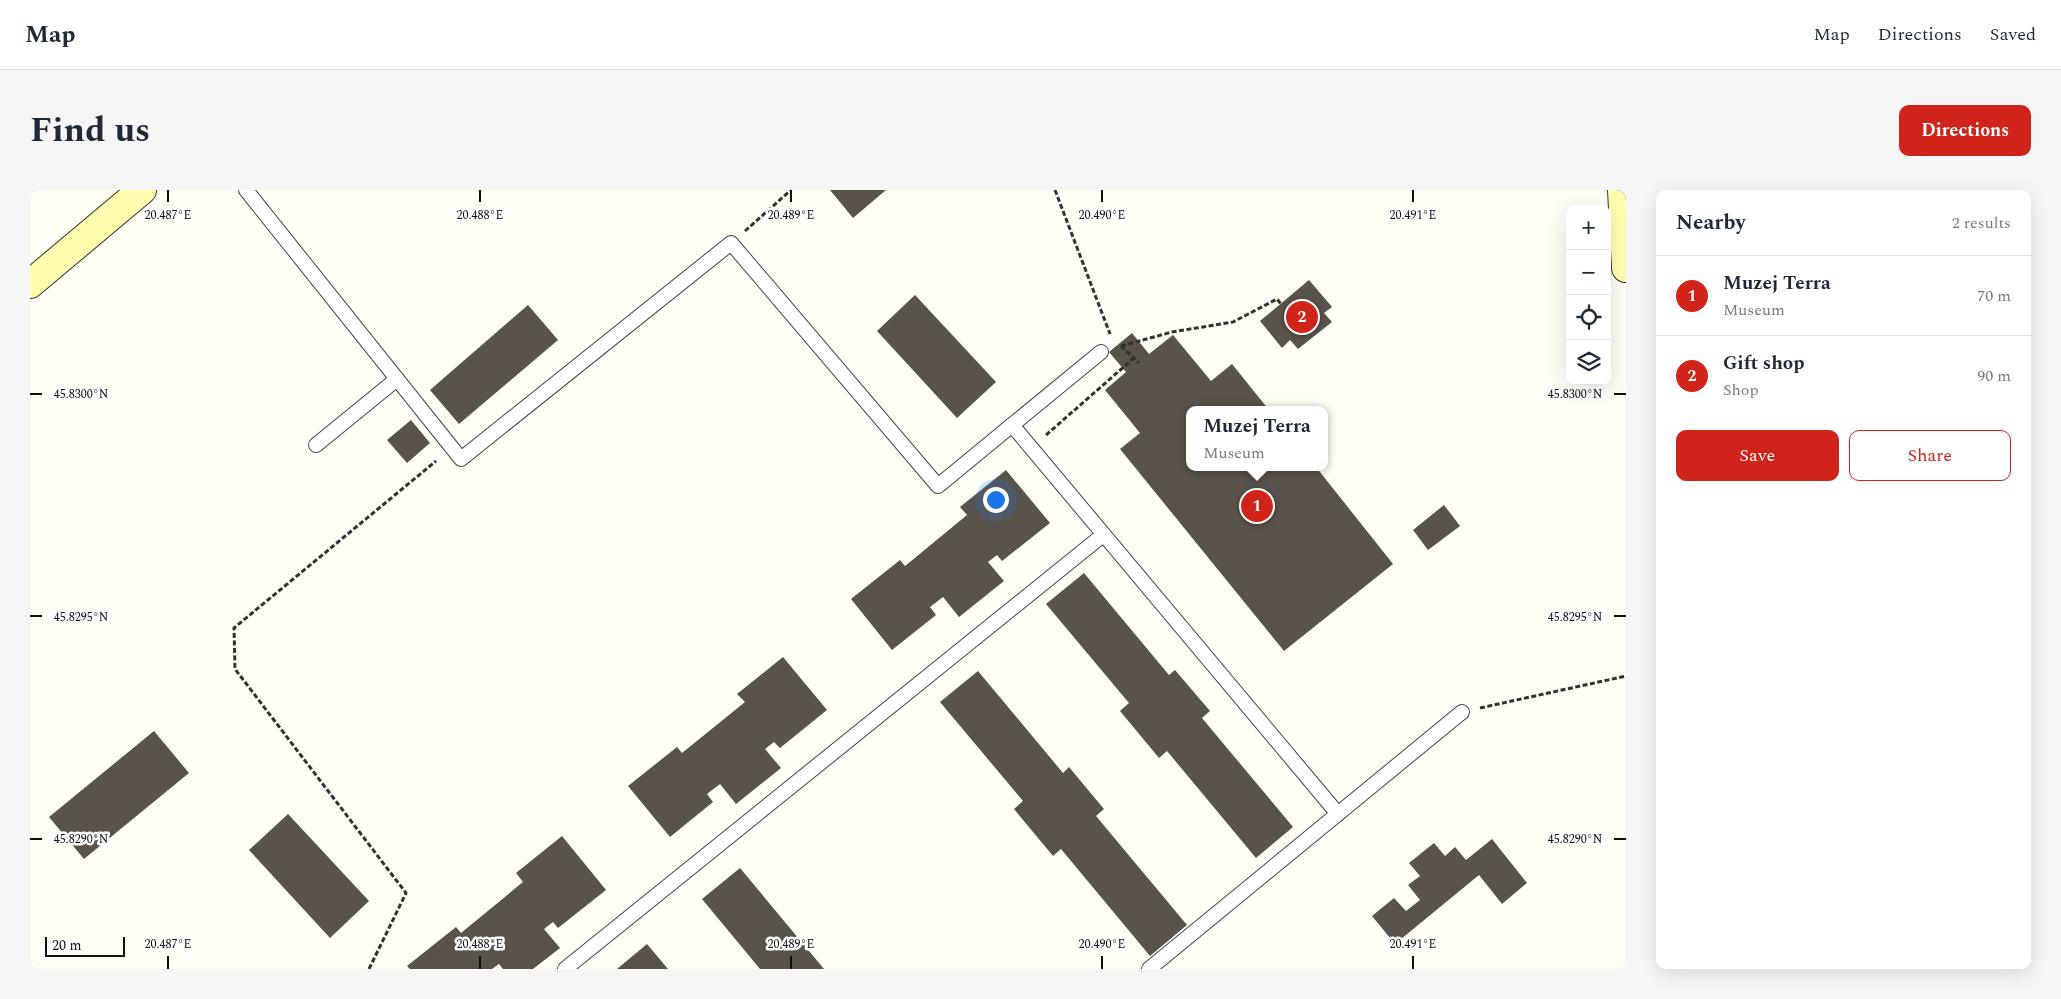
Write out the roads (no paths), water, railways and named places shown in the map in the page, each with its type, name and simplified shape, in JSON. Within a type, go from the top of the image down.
[{"type":"main road","points":[[30,284],[142,190]]},
{"type":"main road","points":[[1622,190],[1626,268]]},
{"type":"lane","points":[[246,190],[461,459],[732,243],[938,486],[1101,352]]},
{"type":"lane","points":[[316,445],[397,379]]},
{"type":"lane","points":[[1012,425],[1103,536],[1338,814]]},
{"type":"lane","points":[[565,969],[1103,536]]},
{"type":"lane","points":[[1149,969],[1462,712]]},
{"type":"place","name":"Gift shop","points":[[1302,317]]},
{"type":"place","name":"Muzej Terra","points":[[1257,506]]}]
